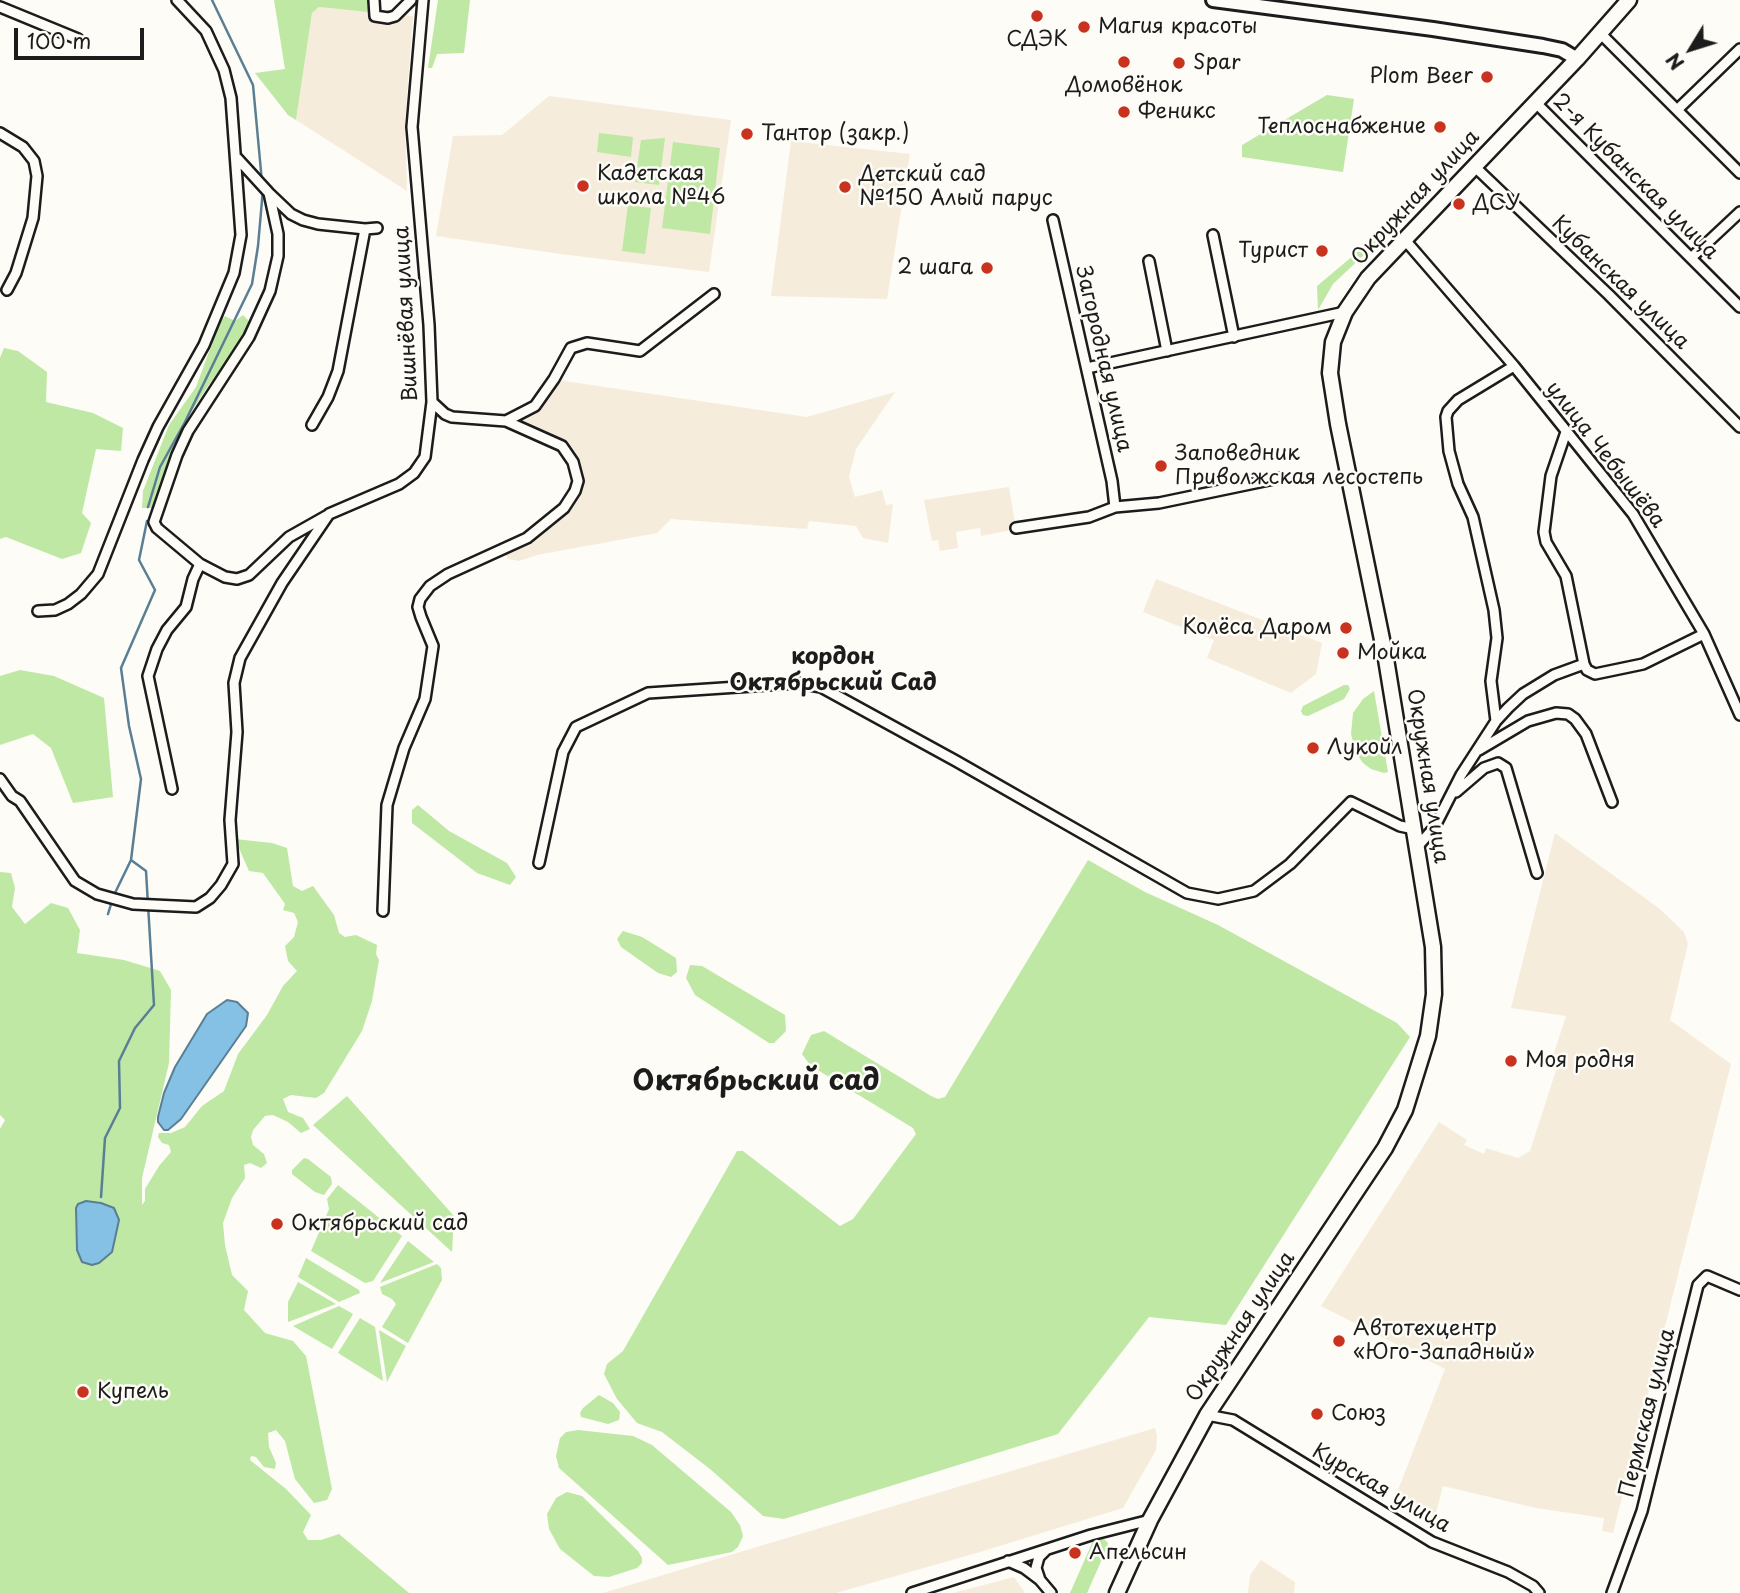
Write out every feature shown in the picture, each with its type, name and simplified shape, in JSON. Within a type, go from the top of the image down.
[{"type":"main road","points":[[1213,0],[1516,41],[1562,50],[1577,59]]},
{"type":"main road","name":"Окружная улица","points":[[1117,1593],[1150,1520],[1206,1415],[1385,1148],[1414,1086],[1428,1036],[1434,994],[1433,947],[1386,659],[1338,424],[1331,373],[1333,342],[1345,312],[1368,278],[1601,34],[1629,0]]},
{"type":"street","points":[[38,611],[55,610],[68,604],[81,594],[98,574],[148,449],[204,345],[234,273],[241,235],[231,98],[220,58],[206,30],[177,0]]},
{"type":"street","points":[[374,0],[375,16],[392,18],[411,0]]},
{"type":"street","name":"Вишнёвая улица","points":[[269,193],[279,245],[270,291],[249,337],[188,431],[154,522],[157,528],[200,564],[225,577],[237,579],[248,575],[289,537],[329,514],[399,484],[414,473],[425,457],[432,402],[429,325],[412,127],[423,0]]},
{"type":"street","points":[[0,7],[78,39]]},
{"type":"street","points":[[1601,34],[1740,173]]},
{"type":"street","points":[[1677,110],[1740,49]]},
{"type":"street","name":"2-я Кубанская улица","points":[[1535,102],[1740,307]]},
{"type":"street","points":[[0,133],[23,147],[34,162],[37,176],[33,218],[16,273],[7,290]]},
{"type":"street","points":[[237,158],[291,214],[318,224],[377,228]]},
{"type":"street","name":"Кубанская улица","points":[[1474,166],[1609,295],[1740,427]]},
{"type":"street","points":[[1692,257],[1740,212]]},
{"type":"street","name":"Загородная улица","points":[[1053,220],[1112,481],[1115,507]]},
{"type":"street","points":[[312,425],[328,397],[338,371],[365,229]]},
{"type":"street","points":[[1213,235],[1234,337]]},
{"type":"street","name":"улица Чебышёва","points":[[1405,240],[1514,366],[1633,514],[1704,635],[1740,715]]},
{"type":"street","points":[[1149,261],[1167,351]]},
{"type":"street","points":[[506,421],[535,405],[554,379],[571,348],[587,343],[640,351],[714,294]]},
{"type":"street","points":[[1087,368],[1345,312]]},
{"type":"street","points":[[1496,721],[1491,681],[1497,638],[1494,610],[1473,517],[1458,484],[1449,451],[1446,417],[1458,400],[1514,366]]},
{"type":"street","points":[[383,911],[387,805],[404,748],[425,699],[433,646],[418,607],[420,598],[430,586],[449,574],[527,538],[564,508],[578,481],[573,462],[562,446],[506,421],[452,417],[444,414],[432,402]]},
{"type":"street","points":[[1566,432],[1551,476],[1544,532],[1546,542],[1566,576],[1587,670],[1595,674],[1643,664],[1704,635]]},
{"type":"street","points":[[1016,528],[1089,517],[1115,507],[1159,503],[1279,478]]},
{"type":"street","points":[[0,779],[12,796],[20,801],[75,881],[97,894],[133,904],[183,908],[196,907],[210,898],[233,864],[230,820],[237,732],[234,683],[240,658],[282,583],[329,514]]},
{"type":"street","points":[[173,789],[148,676],[167,630],[186,607],[200,564]]},
{"type":"street","points":[[1417,846],[1434,828],[1461,775],[1496,721],[1524,694],[1554,675],[1584,664]]},
{"type":"street","points":[[539,863],[563,752],[576,727],[648,693],[798,683],[821,687],[1187,893],[1218,900],[1254,891],[1290,864],[1351,802],[1399,826],[1414,829]]},
{"type":"street","points":[[1478,750],[1528,720],[1556,713],[1567,714],[1575,719],[1586,734],[1612,802]]},
{"type":"street","points":[[1452,796],[1483,768],[1498,764],[1506,768],[1537,873]]},
{"type":"street","name":"Пермская улица","points":[[1612,1593],[1642,1511],[1698,1284],[1707,1276],[1740,1290]]},
{"type":"street","name":"Курская улица","points":[[1206,1415],[1233,1420],[1432,1542],[1508,1572],[1538,1592]]},
{"type":"street","points":[[912,1593],[1120,1526],[1150,1520]]},
{"type":"street","points":[[1040,1580],[1036,1568],[1039,1557],[1047,1549]]},
{"type":"street","points":[[1008,1561],[1024,1568],[1051,1593]]},
{"type":"street","points":[[1538,1592],[1549,1593]]},
{"type":"shaded area","points":[[319,7],[413,16],[405,122],[407,191],[296,120],[312,13]]},
{"type":"shaded area","name":"Кадетская школа №46","points":[[549,96],[731,120],[709,272],[436,236],[453,136],[502,135]]},
{"type":"shaded area","name":"Детский сад №150 Алый парус","points":[[791,141],[910,154],[887,299],[771,296]]},
{"type":"shaded area","points":[[558,380],[807,417],[895,392],[856,449],[849,477],[855,497],[882,490],[886,505],[893,504],[888,543],[863,538],[856,526],[809,521],[807,529],[671,519],[657,533],[537,555],[519,561],[508,559],[505,554],[530,541],[578,493],[564,444],[516,420]]},
{"type":"shaded area","points":[[1009,487],[1015,523],[1010,524],[1011,530],[981,536],[980,528],[956,532],[958,548],[940,551],[938,540],[932,541],[924,500]]},
{"type":"shaded area","points":[[1156,579],[1322,643],[1316,674],[1291,693],[1207,658],[1214,640],[1143,612]]},
{"type":"shaded area","points":[[1555,833],[1660,909],[1684,932],[1688,944],[1670,1020],[1731,1064],[1613,1533],[1602,1531],[1604,1518],[1536,1508],[1443,1486],[1433,1525],[1393,1503],[1445,1369],[1321,1306],[1439,1122],[1467,1140],[1464,1145],[1484,1154],[1486,1148],[1518,1158],[1530,1151],[1560,1058],[1553,1056],[1566,1016],[1511,1008]]},
{"type":"shaded area","points":[[1155,1428],[1156,1450],[1123,1508],[980,1552],[836,1593],[603,1593]]},
{"type":"shaded area","points":[[1261,1560],[1295,1582],[1294,1593],[1248,1593],[1250,1575]]},
{"type":"shaded area","points":[[1014,1577],[1025,1593],[953,1593]]},
{"type":"green space","points":[[274,0],[371,0],[368,12],[319,7],[312,13],[296,120],[288,115],[255,73],[285,69]]},
{"type":"green space","points":[[438,0],[470,0],[464,53],[437,54],[432,68],[428,68]]},
{"type":"green space","points":[[1327,95],[1354,99],[1343,172],[1242,157],[1242,145]]},
{"type":"green space","points":[[599,133],[633,137],[631,157],[597,152]]},
{"type":"green space","points":[[665,138],[659,185],[635,182],[641,140]]},
{"type":"green space","points":[[673,142],[720,148],[710,234],[662,228]]},
{"type":"green space","points":[[628,205],[651,208],[645,254],[622,251]]},
{"type":"green space","points":[[1379,234],[1384,236],[1333,284],[1318,310],[1317,286]]},
{"type":"green space","points":[[243,315],[250,322],[243,337],[185,422],[153,508],[142,508],[143,491],[169,425],[196,387],[220,322],[225,316],[235,321]]},
{"type":"green space","points":[[4,348],[18,351],[47,372],[46,402],[93,413],[123,428],[121,451],[96,449],[82,513],[91,523],[81,553],[62,559],[6,537],[0,539],[0,358]]},
{"type":"green space","points":[[20,670],[54,676],[104,698],[113,797],[73,803],[51,748],[33,734],[0,745],[0,676]]},
{"type":"green space","points":[[1348,685],[1350,689],[1344,699],[1308,716],[1303,715],[1303,706]]},
{"type":"green space","points":[[1374,691],[1388,772],[1384,773],[1363,763],[1356,753],[1351,734],[1353,713],[1363,699]]},
{"type":"green space","points":[[418,805],[449,831],[507,863],[516,877],[510,885],[477,873],[412,823],[412,810]]},
{"type":"green space","points":[[235,839],[272,843],[287,848],[293,886],[302,891],[313,886],[334,915],[339,933],[345,937],[356,935],[377,945],[376,954],[379,960],[372,1001],[362,1031],[324,1093],[316,1098],[291,1095],[283,1099],[288,1112],[303,1118],[310,1129],[301,1133],[288,1122],[273,1115],[265,1116],[253,1130],[251,1137],[253,1145],[264,1154],[267,1163],[261,1168],[250,1163],[244,1165],[245,1178],[232,1198],[223,1223],[232,1275],[248,1291],[244,1310],[265,1333],[293,1341],[306,1356],[332,1489],[327,1500],[314,1503],[295,1479],[285,1441],[276,1430],[268,1433],[269,1447],[276,1463],[275,1469],[264,1467],[256,1457],[251,1456],[250,1460],[286,1489],[311,1515],[303,1532],[308,1540],[321,1540],[339,1534],[409,1593],[0,1593],[0,1129],[5,1120],[0,1115],[0,872],[11,873],[15,888],[12,907],[25,924],[51,903],[68,908],[80,930],[77,953],[124,960],[160,971],[171,990],[169,1063],[142,1178],[142,1205],[145,1201],[145,1189],[171,1152],[169,1145],[162,1143],[158,1137],[159,1133],[171,1133],[185,1127],[202,1106],[224,1091],[238,1054],[267,1015],[283,986],[297,971],[288,961],[285,946],[294,937],[298,922],[294,913],[283,910],[285,904],[263,873],[249,871]]},
{"type":"green space","points":[[1088,860],[1145,892],[1218,925],[1397,1023],[1410,1037],[1226,1325],[1149,1317],[1058,1434],[784,1519],[763,1516],[710,1469],[662,1432],[637,1423],[617,1399],[604,1374],[607,1364],[623,1351],[737,1151],[743,1151],[840,1226],[853,1219],[916,1134],[913,1128],[811,1066],[802,1054],[811,1035],[824,1031],[931,1096],[938,1099],[945,1097]]},
{"type":"green space","points":[[623,931],[642,937],[676,958],[677,972],[671,977],[658,973],[621,947],[617,939]]},
{"type":"green space","points":[[690,965],[702,966],[785,1015],[786,1031],[774,1043],[769,1043],[695,995],[686,978]]},
{"type":"green space","points":[[347,1096],[454,1216],[452,1252],[313,1125]]},
{"type":"green space","points":[[304,1158],[331,1177],[332,1184],[324,1195],[315,1192],[292,1174],[292,1170]]},
{"type":"green space","points":[[338,1185],[402,1236],[373,1281],[365,1283],[311,1251],[329,1209],[327,1199]]},
{"type":"green space","points":[[408,1241],[434,1262],[380,1283]]},
{"type":"green space","points":[[306,1258],[360,1293],[339,1302],[298,1277]]},
{"type":"green space","points":[[437,1264],[441,1268],[442,1280],[408,1343],[382,1327],[396,1304],[382,1294],[380,1287]]},
{"type":"green space","points":[[298,1282],[336,1304],[288,1322],[288,1302]]},
{"type":"green space","points":[[339,1306],[353,1314],[332,1349],[293,1326]]},
{"type":"green space","points":[[360,1318],[375,1327],[383,1381],[338,1353]]},
{"type":"green space","points":[[379,1330],[406,1346],[387,1382]]},
{"type":"green space","points":[[599,1395],[613,1403],[620,1412],[619,1420],[608,1424],[581,1417],[583,1408]]},
{"type":"green space","points":[[578,1430],[633,1436],[652,1445],[731,1512],[740,1525],[743,1536],[738,1547],[732,1552],[668,1565],[559,1468],[556,1456],[560,1438],[566,1432]]},
{"type":"green space","points":[[567,1492],[582,1496],[638,1551],[642,1563],[637,1568],[609,1577],[594,1576],[560,1549],[549,1529],[547,1514],[556,1498]]},
{"type":"green space","points":[[1103,1538],[1108,1543],[1107,1548],[1087,1593],[1070,1593],[1093,1541]]},
{"type":"water","points":[[227,1000],[237,1002],[248,1013],[246,1026],[181,1119],[168,1130],[164,1130],[158,1117],[175,1067],[207,1014]]},
{"type":"water","points":[[86,1201],[114,1208],[119,1220],[112,1252],[99,1263],[92,1265],[82,1262],[77,1250],[76,1208],[78,1204]]},
{"type":"waterway","points":[[212,0],[253,85],[262,182]]},
{"type":"waterway","points":[[148,507],[160,467],[185,422],[252,284],[263,189]]},
{"type":"waterway","points":[[101,1197],[105,1138],[120,1108],[119,1061],[135,1028],[154,1005],[146,871],[131,860],[141,779],[129,726],[121,668],[155,590],[139,560],[147,521]]},
{"type":"waterway","points":[[114,895],[131,860]]},
{"type":"waterway","points":[[108,914],[112,901]]},
{"type":"place","name":"СДЭК","points":[[1037,16]]},
{"type":"place","name":"Магия красоты","points":[[1084,27]]},
{"type":"place","name":"Домовёнок","points":[[1124,62]]},
{"type":"place","name":"Spar","points":[[1179,63]]},
{"type":"place","name":"Plom Beer","points":[[1487,77]]},
{"type":"place","name":"Феникс","points":[[1124,112]]},
{"type":"place","name":"Теплоснабжение","points":[[1440,127]]},
{"type":"place","name":"Тантор (закр.)","points":[[747,134]]},
{"type":"place","name":"Кадетская школа №46","points":[[583,186]]},
{"type":"place","name":"Детский сад №150 Алый парус","points":[[845,187]]},
{"type":"place","name":"ДСУ","points":[[1459,204]]},
{"type":"place","name":"Турист","points":[[1322,251]]},
{"type":"place","name":"2 шага","points":[[987,268]]},
{"type":"place","name":"Заповедник Приволжская лесостепь","points":[[1161,466]]},
{"type":"place","name":"Колёса Даром","points":[[1346,628]]},
{"type":"place","name":"Мойка","points":[[1343,653]]},
{"type":"place","name":"Лукойл","points":[[1313,748]]},
{"type":"place","name":"Моя родня","points":[[1511,1061]]},
{"type":"place","name":"Октябрьский сад","points":[[277,1224]]},
{"type":"place","name":"Автотехцентр «Юго-Западный»","points":[[1339,1341]]},
{"type":"place","name":"Купель","points":[[83,1392]]},
{"type":"place","name":"Союз","points":[[1317,1414]]},
{"type":"place","name":"Апельсин","points":[[1075,1553]]},
{"type":"district","name":"кордон Октябрьский Сад","points":[[833,671]]},
{"type":"district","name":"Октябрьский сад","points":[[756,1082]]}]
